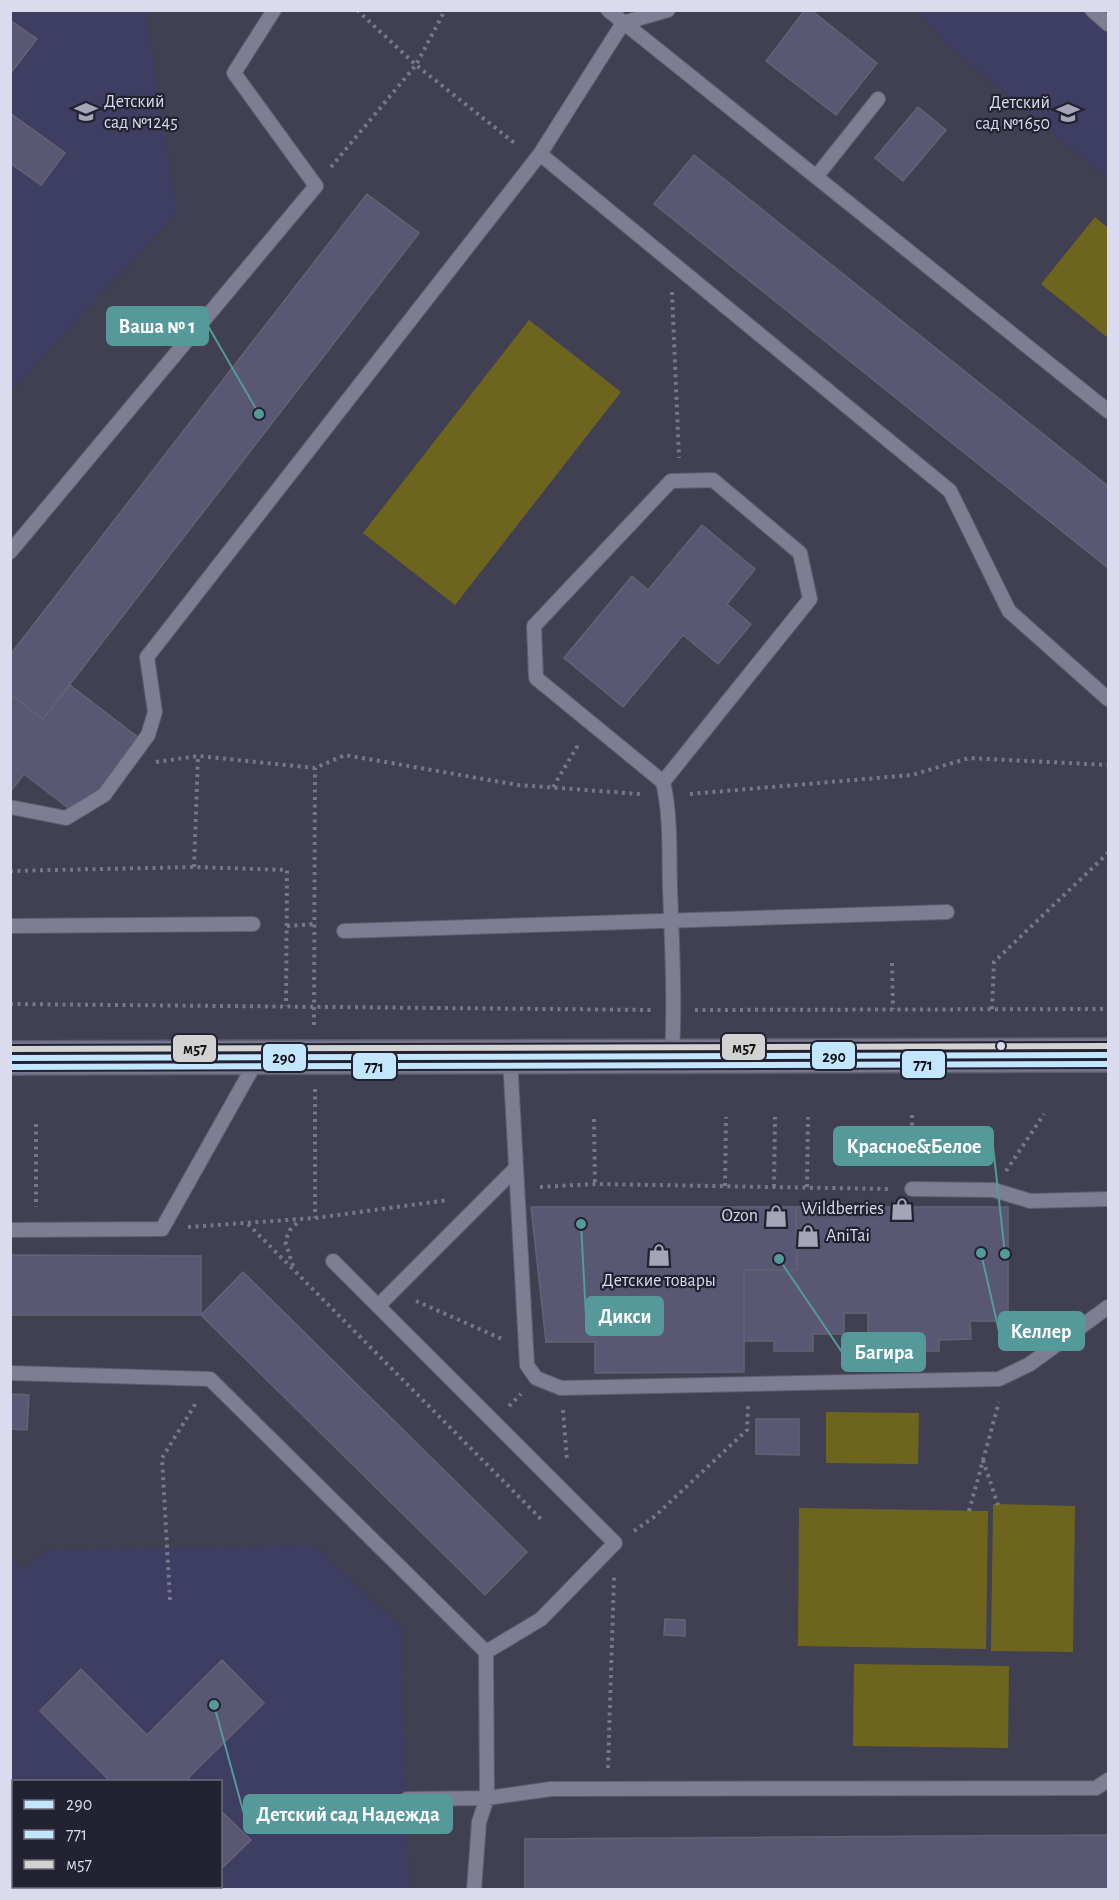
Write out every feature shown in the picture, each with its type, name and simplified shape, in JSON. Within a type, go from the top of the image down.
[{"type":"main road","points":[[10,1058],[1108,1055]]},
{"type":"lane","points":[[10,552],[316,186],[234,73],[273,10]]},
{"type":"lane","points":[[608,10],[1108,411]]},
{"type":"lane","points":[[10,807],[66,818],[104,795],[151,728],[155,712],[147,657],[540,154],[623,23],[668,10]]},
{"type":"lane","points":[[1092,10],[1108,24]]},
{"type":"lane","points":[[816,177],[878,99]]},
{"type":"lane","points":[[540,154],[950,491],[1009,611],[1108,699]]},
{"type":"lane","points":[[663,782],[810,599],[800,554],[713,480],[671,480],[534,626],[536,678],[663,782],[666,796],[674,1010],[672,1055]]},
{"type":"lane","points":[[344,931],[947,912]]},
{"type":"lane","points":[[10,926],[253,924]]},
{"type":"lane","points":[[10,1230],[162,1229],[258,1058]]},
{"type":"lane","points":[[510,1058],[527,1365],[536,1378],[561,1388],[999,1379],[1030,1364],[1108,1307]]},
{"type":"lane","points":[[378,1306],[516,1168]]},
{"type":"lane","points":[[912,1189],[994,1190],[1030,1201],[1108,1198]]},
{"type":"lane","points":[[333,1261],[615,1543],[541,1619],[486,1652]]},
{"type":"lane","points":[[10,1373],[210,1379],[486,1652],[487,1798],[479,1822],[474,1890]]},
{"type":"lane","points":[[406,1799],[487,1798],[551,1789],[1096,1788],[1108,1780]]},
{"type":"path","points":[[357,10],[416,65],[515,144],[540,154]]},
{"type":"path","points":[[316,186],[416,65],[445,10]]},
{"type":"path","points":[[671,261],[680,480]]},
{"type":"path","points":[[553,788],[591,724]]},
{"type":"path","points":[[194,867],[198,756]]},
{"type":"path","points":[[315,768],[315,1218]]},
{"type":"path","points":[[992,1009],[994,962],[1108,853]]},
{"type":"path","points":[[10,871],[194,867],[288,870],[286,1006]]},
{"type":"path","points":[[287,926],[314,924]]},
{"type":"path","points":[[892,963],[893,1009]]},
{"type":"path","points":[[10,1004],[674,1010],[1108,1009]]},
{"type":"path","points":[[994,1190],[1044,1114]]},
{"type":"path","points":[[517,1188],[595,1184],[912,1189],[912,1115]]},
{"type":"path","points":[[725,1186],[726,1117]]},
{"type":"path","points":[[774,1187],[775,1117]]},
{"type":"path","points":[[807,1188],[808,1117]]},
{"type":"path","points":[[594,1119],[595,1184]]},
{"type":"path","points":[[36,1124],[36,1230]]},
{"type":"path","points":[[162,1229],[300,1220],[489,1194]]},
{"type":"path","points":[[295,1270],[285,1241],[290,1230],[300,1220]]},
{"type":"path","points":[[248,1224],[541,1519]]},
{"type":"path","points":[[393,1291],[526,1349]]},
{"type":"path","points":[[969,1511],[1006,1377]]},
{"type":"path","points":[[494,1421],[536,1378]]},
{"type":"path","points":[[170,1600],[162,1458],[210,1379]]},
{"type":"path","points":[[615,1543],[654,1517],[747,1430],[749,1384]]},
{"type":"path","points":[[561,1388],[569,1496]]},
{"type":"path","points":[[983,1460],[998,1504]]},
{"type":"path","points":[[607,1790],[614,1576]]},
{"type":"shaded area","name":"Детский сад №1245","points":[[11,11],[146,11],[177,213],[11,391]]},
{"type":"shaded area","name":"Детский сад №1650","points":[[918,11],[1108,11],[1108,180],[948,46]]},
{"type":"shaded area","points":[[1095,217],[1108,228],[1108,338],[1041,284]]},
{"type":"shaded area","points":[[529,320],[621,392],[455,605],[363,533]]},
{"type":"shaded area","points":[[826,1412],[919,1413],[918,1464],[826,1463]]},
{"type":"shaded area","points":[[993,1504],[1075,1506],[1073,1652],[991,1651]]},
{"type":"shaded area","points":[[799,1508],[988,1511],[986,1649],[798,1646]]},
{"type":"shaded area","points":[[314,1545],[402,1628],[409,1889],[11,1889],[10,1557],[24,1570],[47,1550]]},
{"type":"shaded area","points":[[854,1664],[1009,1666],[1008,1748],[853,1746]]},
{"type":"building","points":[[805,10],[811,10],[877,63],[836,115],[766,61]]},
{"type":"building","points":[[10,20],[37,39],[10,74]]},
{"type":"building","points":[[918,107],[946,130],[903,181],[875,158]]},
{"type":"building","points":[[10,113],[65,153],[41,185],[10,163]]},
{"type":"building","points":[[694,155],[1108,486],[1108,568],[654,204]]},
{"type":"building","points":[[367,194],[419,233],[43,719],[10,694],[10,655]]},
{"type":"building","points":[[702,525],[755,569],[727,604],[751,624],[718,664],[683,635],[623,707],[564,658],[632,576],[648,590]]},
{"type":"building","points":[[70,685],[140,739],[80,817],[24,774],[10,792],[10,694],[43,719]]},
{"type":"building","points":[[531,1207],[796,1207],[797,1270],[744,1270],[744,1372],[595,1373],[595,1342],[546,1342]]},
{"type":"building","points":[[796,1207],[1008,1207],[1008,1321],[970,1321],[971,1339],[939,1340],[939,1351],[901,1351],[901,1335],[868,1335],[868,1313],[844,1313],[844,1334],[813,1334],[813,1351],[774,1351],[774,1341],[744,1341],[744,1270],[797,1270]]},
{"type":"building","points":[[10,1255],[201,1256],[201,1315],[10,1315]]},
{"type":"building","points":[[243,1272],[527,1552],[485,1595],[201,1315]]},
{"type":"building","points":[[10,1394],[29,1395],[27,1430],[10,1429]]},
{"type":"building","points":[[756,1419],[799,1419],[799,1455],[756,1454]]},
{"type":"building","points":[[665,1619],[685,1620],[685,1636],[664,1635]]},
{"type":"building","points":[[222,1660],[264,1703],[188,1778],[190,1780],[109,1780],[40,1711],[81,1669],[147,1735]]},
{"type":"building","points":[[222,1812],[251,1840],[222,1868]]},
{"type":"building","points":[[1108,1835],[1108,1890],[525,1890],[525,1839]]},
{"type":"transit line","name":"м57","points":[[10,1049],[1108,1046]]},
{"type":"transit line","name":"290","points":[[10,1058],[1108,1055]]},
{"type":"transit line","name":"771","points":[[10,1067],[1108,1064]]},
{"type":"place","name":"Детский сад №1245","points":[[86,112]]},
{"type":"place","name":"Детский сад №1650","points":[[1068,113]]},
{"type":"place","name":"Ваша № 1","points":[[259,414]]},
{"type":"place","name":"Wildberries","points":[[902,1209]]},
{"type":"place","name":"Ozon","points":[[776,1216]]},
{"type":"place","name":"Дикси","points":[[581,1224]]},
{"type":"place","name":"AniTai","points":[[808,1236]]},
{"type":"place","name":"Келлер","points":[[981,1253]]},
{"type":"place","name":"Красное&Белое","points":[[1005,1254]]},
{"type":"place","name":"Детские товары","points":[[659,1255]]},
{"type":"place","name":"Багира","points":[[779,1259]]},
{"type":"place","name":"Детский сад Надежда","points":[[214,1705]]}]
